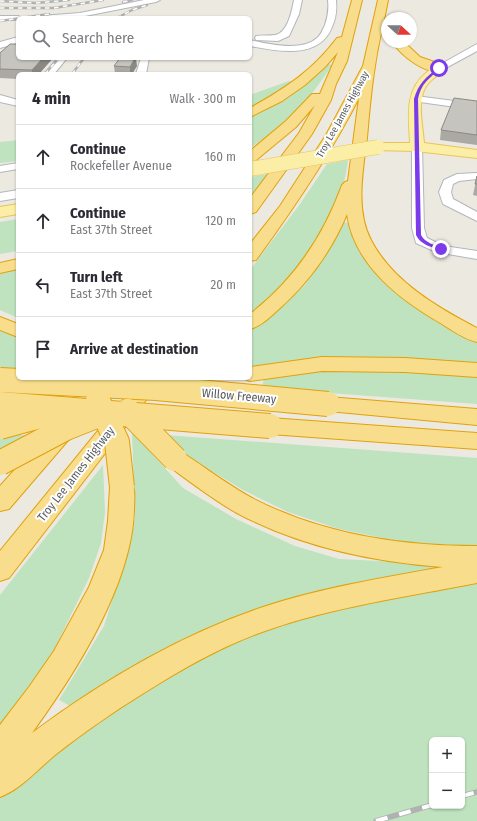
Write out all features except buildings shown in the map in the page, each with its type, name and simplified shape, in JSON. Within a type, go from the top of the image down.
[{"type":"highway","points":[[252,155],[319,101],[330,84],[341,60],[357,0]]},
{"type":"highway","name":"Troy Lee James Highway","points":[[252,253],[286,208],[358,98],[369,66],[383,0]]},
{"type":"highway","points":[[252,112],[295,88],[315,72],[331,53],[352,22]]},
{"type":"highway","points":[[404,48],[415,59],[426,65],[439,68]]},
{"type":"highway","name":"Troy Lee James Highway","points":[[357,161],[358,98]]},
{"type":"highway","name":"Troy Lee James Highway","points":[[252,206],[305,134],[319,101]]},
{"type":"highway","points":[[253,321],[283,296],[300,278],[325,243],[346,198],[357,161]]},
{"type":"highway","points":[[357,161],[354,204],[356,221],[360,235],[372,256],[395,282],[416,300],[453,324],[477,336]]},
{"type":"highway","points":[[0,268],[16,264]]},
{"type":"highway","points":[[0,323],[16,330]]},
{"type":"highway","points":[[252,374],[322,364],[398,364],[477,370]]},
{"type":"highway","name":"Willow Freeway","points":[[0,380],[156,388],[477,417]]},
{"type":"highway","points":[[0,750],[29,714],[62,664],[89,615],[110,572],[118,542],[122,487],[118,442],[100,404],[78,380]]},
{"type":"highway","points":[[0,502],[106,380]]},
{"type":"highway","points":[[117,380],[125,408],[175,459],[216,489],[245,506],[282,523],[323,536],[361,545],[422,555],[477,557]]},
{"type":"highway","points":[[0,427],[79,406],[147,380]]},
{"type":"highway","name":"Troy Lee James Highway","points":[[0,570],[150,380]]},
{"type":"highway","points":[[0,463],[66,428],[110,410],[153,395],[217,380]]},
{"type":"highway","points":[[0,404],[477,441]]},
{"type":"highway","points":[[0,781],[52,737],[105,701],[159,666],[199,646],[261,620],[319,603],[477,572]]},
{"type":"main road","points":[[417,147],[416,99],[418,89],[426,79],[439,68]]},
{"type":"main road","points":[[252,169],[378,147],[417,147],[477,154]]},
{"type":"main road","points":[[1,206],[16,209]]},
{"type":"street","points":[[72,16],[156,0]]},
{"type":"street","points":[[252,39],[278,38],[286,34],[295,14],[298,0]]},
{"type":"street","points":[[252,43],[269,47],[292,48],[309,46],[318,42],[323,38],[331,22],[333,14],[332,0]]},
{"type":"street","points":[[0,18],[16,18]]},
{"type":"street","points":[[0,45],[16,41]]},
{"type":"street","points":[[439,68],[477,47]]},
{"type":"street","points":[[463,55],[477,57]]},
{"type":"street","points":[[52,72],[61,60]]},
{"type":"street","points":[[142,72],[144,60]]},
{"type":"street","points":[[0,98],[9,102],[16,103]]},
{"type":"street","points":[[416,99],[477,107]]},
{"type":"street","points":[[417,147],[418,228],[421,240],[441,249],[477,255]]},
{"type":"street","points":[[0,169],[16,166]]},
{"type":"street","points":[[477,176],[457,178],[448,182],[446,192],[447,201],[477,217]]},
{"type":"street","points":[[1,206],[16,195]]},
{"type":"green space","points":[[329,64],[332,65],[317,87],[294,114],[278,128],[252,147],[252,116],[282,100],[320,73]]},
{"type":"green space","points":[[289,81],[302,83],[252,112],[252,94]]},
{"type":"green space","points":[[16,140],[16,161],[0,163],[0,142]]},
{"type":"green space","points":[[348,160],[341,193],[327,226],[309,256],[287,282],[252,313],[252,267],[300,204],[327,164]]},
{"type":"green space","points":[[275,173],[252,202],[252,177]]},
{"type":"green space","points":[[16,219],[16,251],[0,254],[0,222]]},
{"type":"green space","points":[[344,222],[351,224],[398,292],[435,321],[477,342],[477,363],[390,358],[252,368],[252,330],[264,322],[306,284]]},
{"type":"green space","points":[[16,270],[16,317],[0,310],[0,274]]},
{"type":"green space","points":[[0,327],[16,334],[16,369],[0,368]]},
{"type":"green space","points":[[292,371],[430,372],[477,376],[477,404],[262,388],[264,378]]},
{"type":"green space","points":[[132,432],[183,488],[236,519],[295,546],[339,559],[399,562],[443,568],[281,603],[74,708],[59,700],[104,626],[125,560],[135,519]]},
{"type":"green space","points":[[7,434],[33,436],[0,453],[0,435]]},
{"type":"green space","points":[[165,435],[477,458],[477,549],[402,542],[339,529],[288,512],[243,490],[189,457]]},
{"type":"green space","points":[[103,465],[105,512],[101,543],[89,578],[52,654],[0,727],[0,595]]},
{"type":"green space","points":[[477,572],[477,821],[0,821],[0,781],[199,646]]},
{"type":"railway","points":[[0,1],[36,3],[69,0]]},
{"type":"railway","points":[[0,8],[54,8],[103,0]]},
{"type":"railway","points":[[123,2],[132,0]]},
{"type":"railway","points":[[121,16],[147,5]]},
{"type":"railway","points":[[35,16],[49,14]]},
{"type":"railway","points":[[0,21],[16,19]]},
{"type":"railway","points":[[47,72],[57,60]]},
{"type":"railway","points":[[74,72],[82,60]]},
{"type":"railway","points":[[465,795],[477,792]]},
{"type":"railway","points":[[376,821],[429,806]]},
{"type":"route","points":[[439,68],[426,79],[418,89],[416,99],[419,235],[421,240],[441,249]]}]
